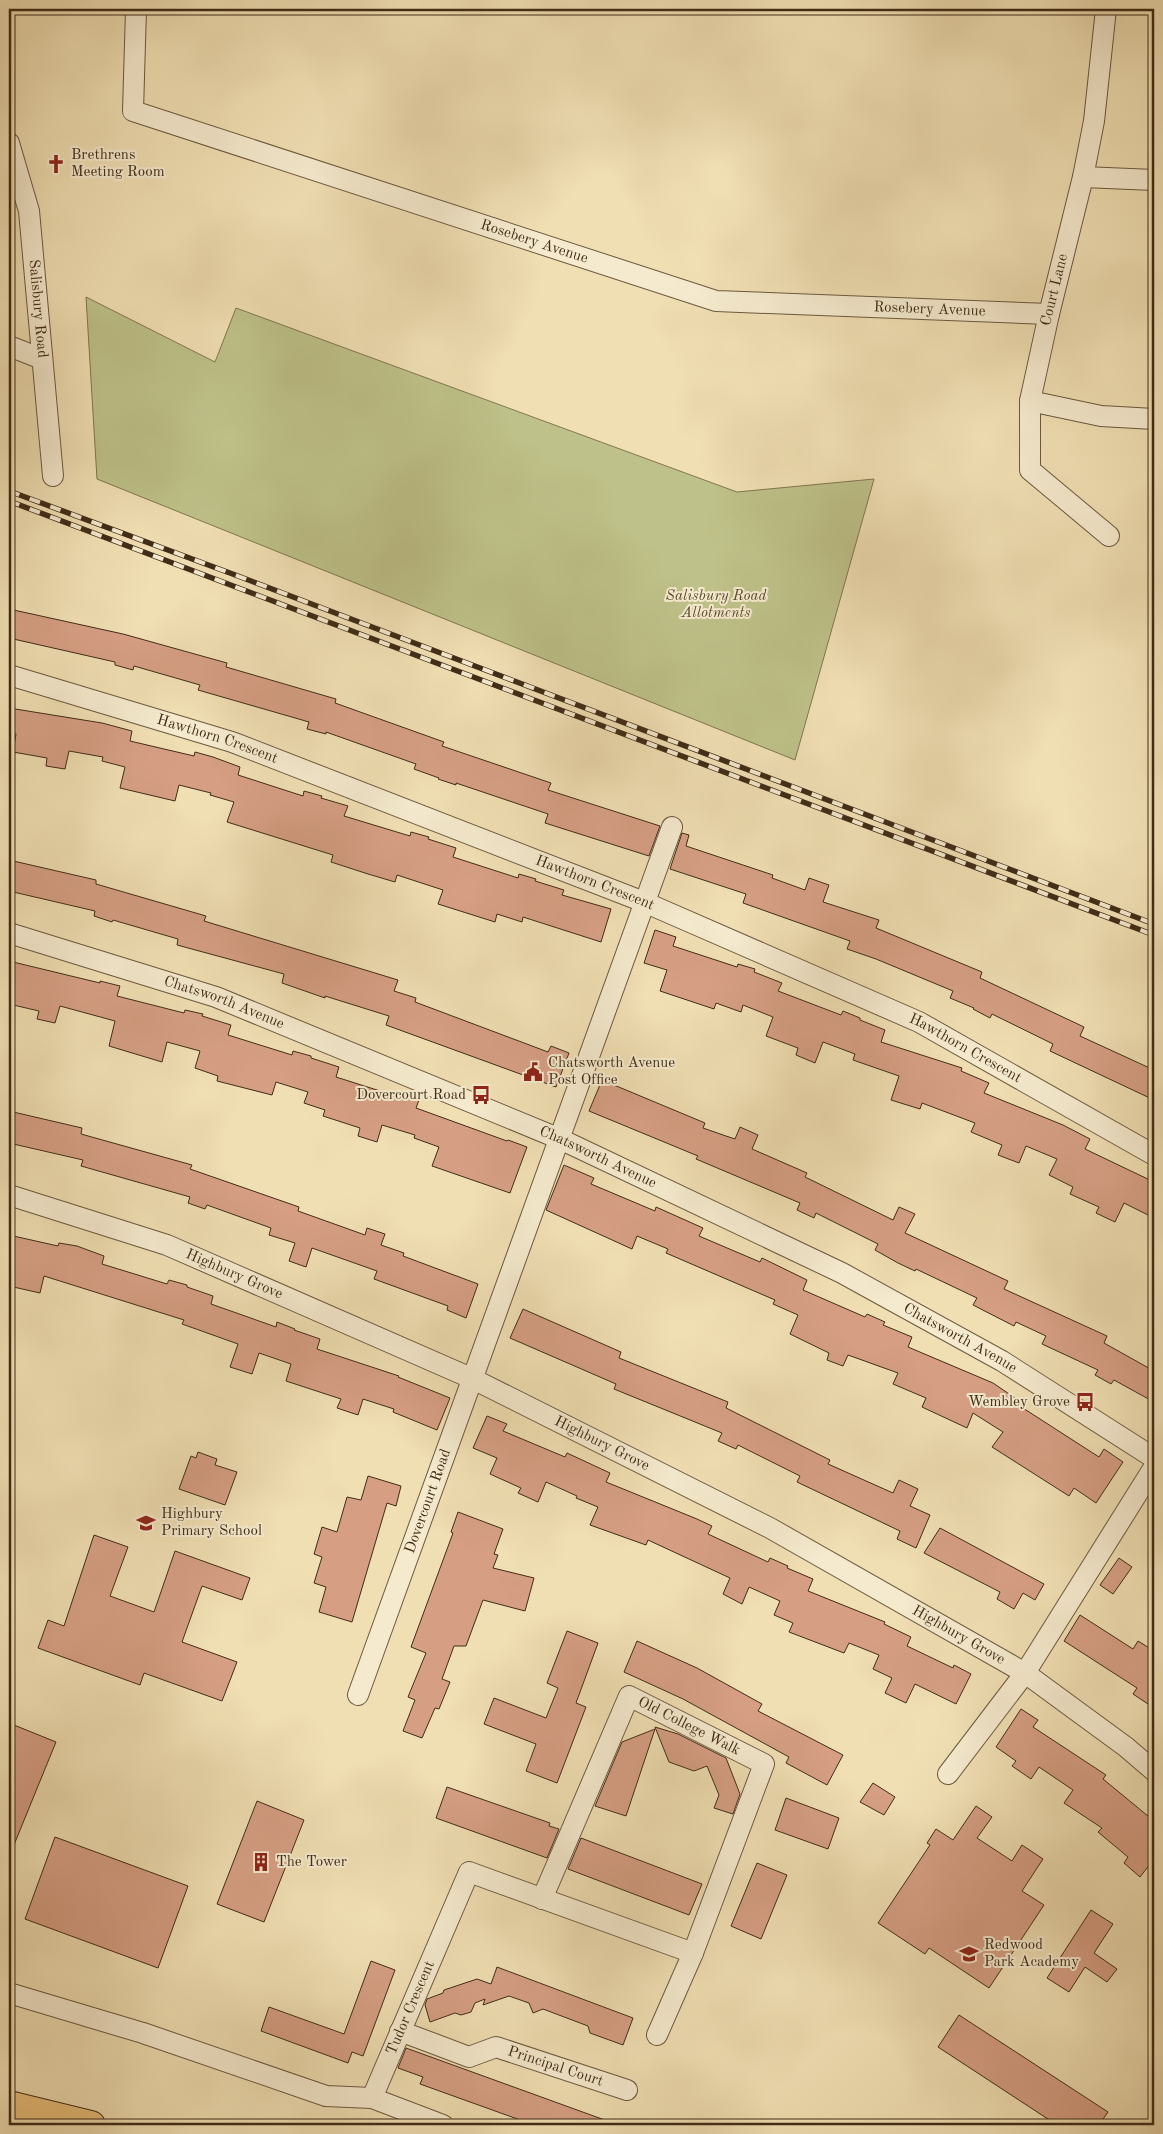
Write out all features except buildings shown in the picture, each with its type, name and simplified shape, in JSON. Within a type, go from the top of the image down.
[{"type":"highway","points":[[9,2105],[91,2125]]},
{"type":"street","name":"Rosebery Avenue","points":[[136,9],[133,111],[716,301],[1049,314]]},
{"type":"street","name":"Court Lane","points":[[1106,9],[1094,121],[1083,177],[1049,314],[1030,401],[1030,470],[1109,536]]},
{"type":"street","name":"Salisbury Road","points":[[9,142],[29,211],[53,476]]},
{"type":"street","points":[[1083,177],[1154,180]]},
{"type":"street","points":[[9,346],[42,359]]},
{"type":"street","points":[[1030,401],[1101,416],[1154,418]]},
{"type":"street","name":"Hawthorn Crescent","points":[[9,675],[232,742],[644,902],[919,1022],[1154,1155]]},
{"type":"street","name":"Dovercourt Road","points":[[358,1695],[471,1378],[560,1139],[672,827]]},
{"type":"street","name":"Chatsworth Avenue","points":[[9,933],[216,998],[560,1139],[842,1273],[1002,1361],[1154,1458]]},
{"type":"street","name":"Highbury Grove","points":[[9,1195],[167,1245],[471,1378],[770,1528],[1025,1673],[1126,1747],[1154,1770]]},
{"type":"street","points":[[948,1774],[1025,1673],[1154,1467]]},
{"type":"street","name":"Old College Walk","points":[[542,1899],[629,1696],[764,1764],[693,1953]]},
{"type":"street","name":"Tudor Crescent","points":[[372,2098],[469,1872],[693,1953]]},
{"type":"street","points":[[656,2035],[693,1953]]},
{"type":"street","points":[[9,1993],[143,2033],[326,2096],[372,2098],[443,2125]]},
{"type":"street","name":"Principal Court","points":[[400,2031],[469,2056],[496,2047],[627,2090]]},
{"type":"green space","name":"Salisbury Road Allotments","points":[[86,297],[215,362],[236,308],[737,492],[874,479],[795,760],[97,479]]},
{"type":"railway","points":[[9,491],[1154,924]]},
{"type":"railway","points":[[9,501],[1154,935]]},
{"type":"place","name":"Brethrens Meeting Room","points":[[56,164]]},
{"type":"place","name":"Chatsworth Avenue Post Office","points":[[533,1072]]},
{"type":"place","name":"Dovercourt Road","points":[[481,1095]]},
{"type":"place","name":"Wembley Grove","points":[[1085,1402]]},
{"type":"place","name":"Highbury Primary School","points":[[146,1523]]},
{"type":"place","name":"The Tower","points":[[261,1862]]},
{"type":"place","name":"Redwood Park Academy","points":[[969,1954]]}]
